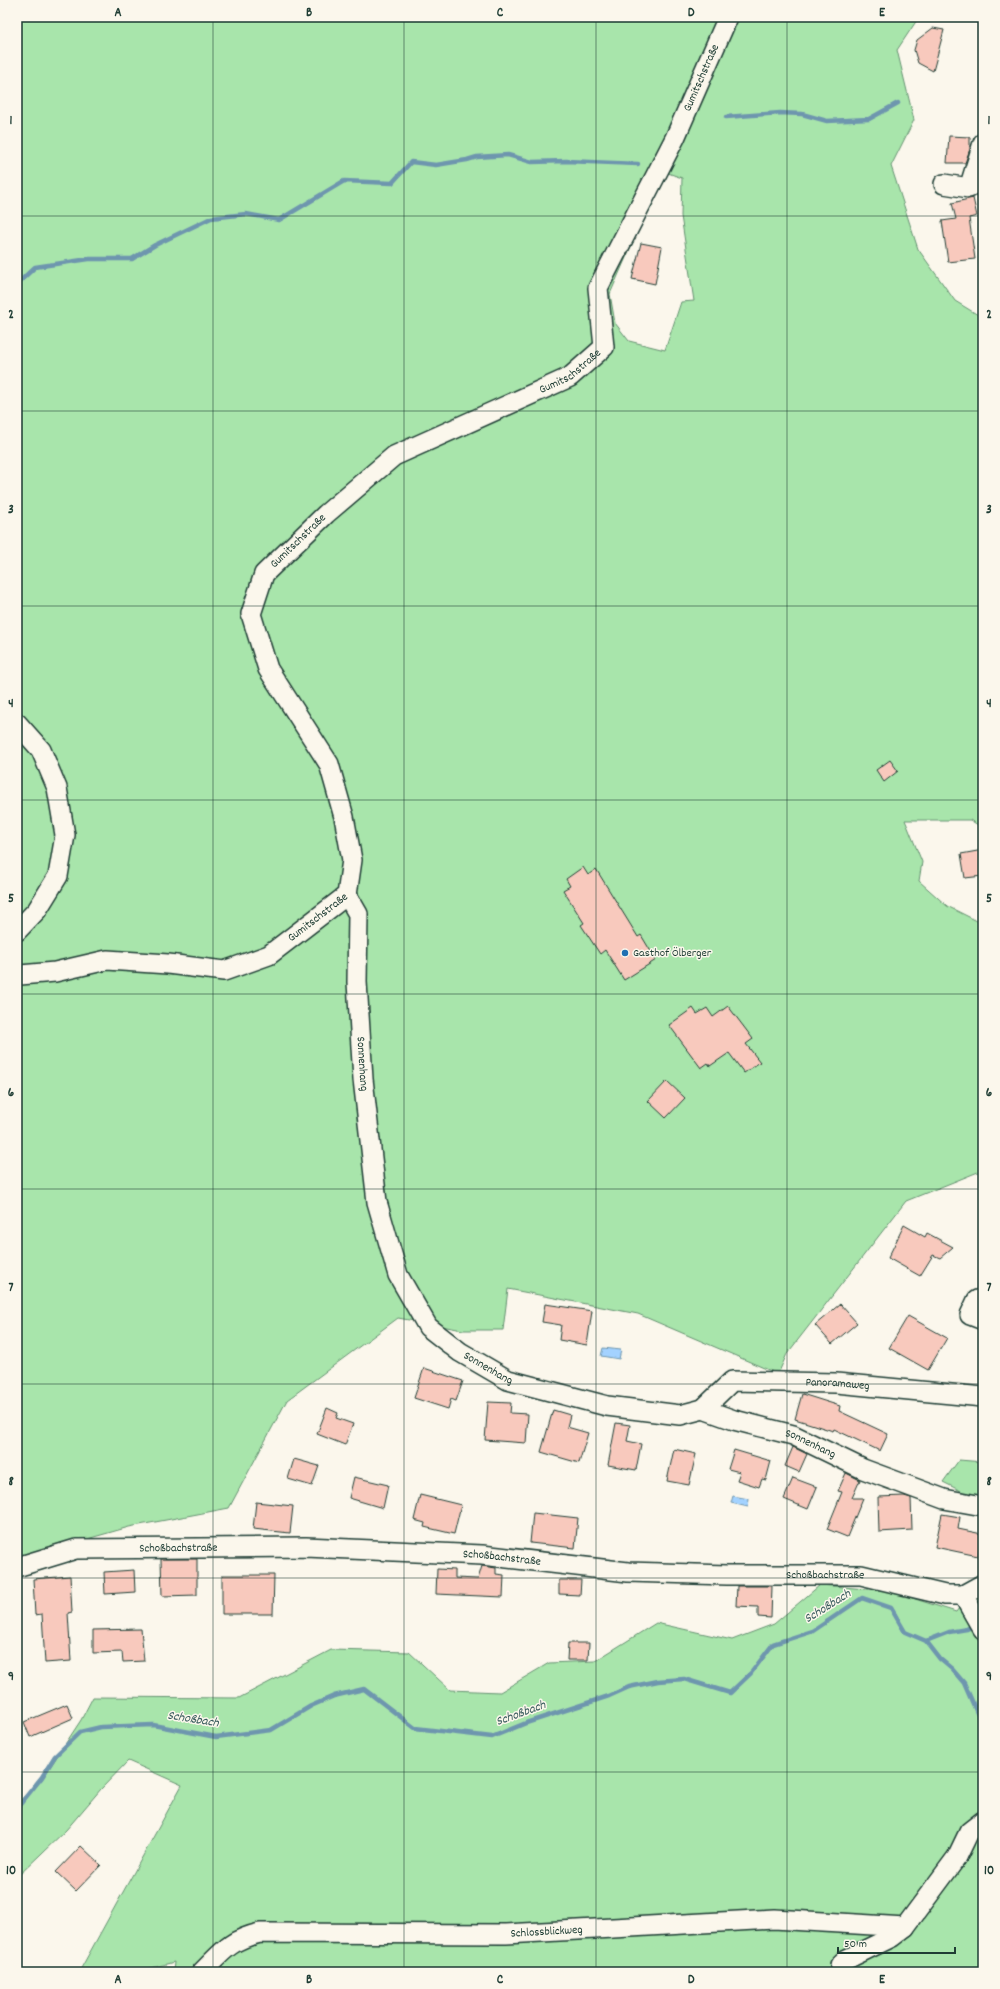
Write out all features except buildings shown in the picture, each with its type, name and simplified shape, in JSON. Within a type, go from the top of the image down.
[{"type":"street","name":"Gumitschstraße","points":[[17,973],[20,975],[55,972],[107,960],[168,964],[224,971],[269,955],[347,895],[352,860],[344,817],[329,764],[268,668],[250,614],[264,574],[326,514],[394,456],[570,377],[604,347],[598,288],[675,138],[728,17]]},
{"type":"street","points":[[944,184],[969,188],[983,143]]},
{"type":"street","points":[[17,723],[41,750],[57,788],[65,835],[58,876],[37,910],[17,931]]},
{"type":"street","name":"Sonnenhang","points":[[347,895],[358,914],[358,982],[363,1079],[377,1202],[398,1275],[428,1327],[460,1352],[508,1380],[607,1406],[680,1415],[703,1409],[734,1420],[793,1435],[863,1469],[944,1499],[983,1506]]},
{"type":"street","points":[[983,1298],[977,1300],[970,1314],[983,1320]]},
{"type":"street","name":"Panoramaweg","points":[[703,1409],[732,1381],[836,1383],[983,1397]]},
{"type":"street","name":"Schoßbachstraße","points":[[17,1567],[76,1549],[306,1547],[482,1555],[628,1572],[727,1575],[861,1575],[945,1595],[963,1595]]},
{"type":"street","points":[[983,1584],[963,1595],[983,1630]]},
{"type":"street","points":[[840,1972],[840,1965],[845,1960],[892,1937],[905,1927],[957,1857],[969,1832],[983,1821]]},
{"type":"street","name":"Schlossblickweg","points":[[202,1972],[230,1944],[244,1937],[260,1933],[506,1934],[774,1919],[905,1927]]},
{"type":"green space","points":[[17,17],[919,17],[897,50],[914,120],[891,166],[918,249],[955,301],[983,318],[983,828],[970,820],[905,820],[922,862],[919,881],[947,906],[983,924],[983,1170],[906,1201],[787,1354],[778,1374],[638,1314],[508,1289],[503,1330],[463,1330],[398,1318],[287,1400],[229,1508],[129,1527],[17,1559]],"holes":[[[668,173],[682,178],[681,216],[694,301],[681,302],[665,350],[629,341],[615,323],[610,294],[646,212]]]},
{"type":"green space","points":[[959,1460],[983,1462],[983,1502],[943,1482]]},
{"type":"green space","points":[[983,1576],[983,1972],[173,1972],[174,1962],[136,1972],[79,1972],[182,1785],[128,1761],[101,1789],[66,1830],[17,1877],[17,1803],[41,1781],[81,1720],[93,1697],[239,1698],[331,1650],[409,1652],[450,1690],[500,1692],[549,1663],[595,1661],[656,1623],[732,1640],[774,1624],[820,1585],[890,1591],[956,1612]]},
{"type":"water","points":[[603,1348],[621,1350],[619,1359],[601,1356]]},
{"type":"water","points":[[733,1496],[749,1499],[748,1507],[731,1503]]},
{"type":"waterway","points":[[726,117],[780,113],[802,114],[827,121],[869,119],[898,103]]},
{"type":"waterway","points":[[17,284],[35,267],[89,259],[132,259],[155,245],[211,218],[246,214],[279,220],[344,181],[392,183],[411,162],[436,165],[477,157],[508,155],[532,162],[566,161],[638,164]]},
{"type":"waterway","name":"Schoßbach","points":[[17,1808],[42,1777],[55,1756],[80,1732],[101,1727],[153,1725],[216,1737],[271,1730],[311,1706],[334,1696],[364,1689],[415,1728],[492,1737],[526,1723],[609,1696],[629,1687],[658,1681],[684,1679],[730,1693],[751,1673],[773,1644],[813,1631],[862,1598],[891,1608],[905,1632],[926,1641],[949,1632],[967,1629],[975,1624]]},
{"type":"waterway","points":[[926,1641],[940,1659],[952,1669],[964,1683],[978,1715],[983,1737]]},
{"type":"place","name":"Gasthof Ölberger","points":[[625,953]]}]
